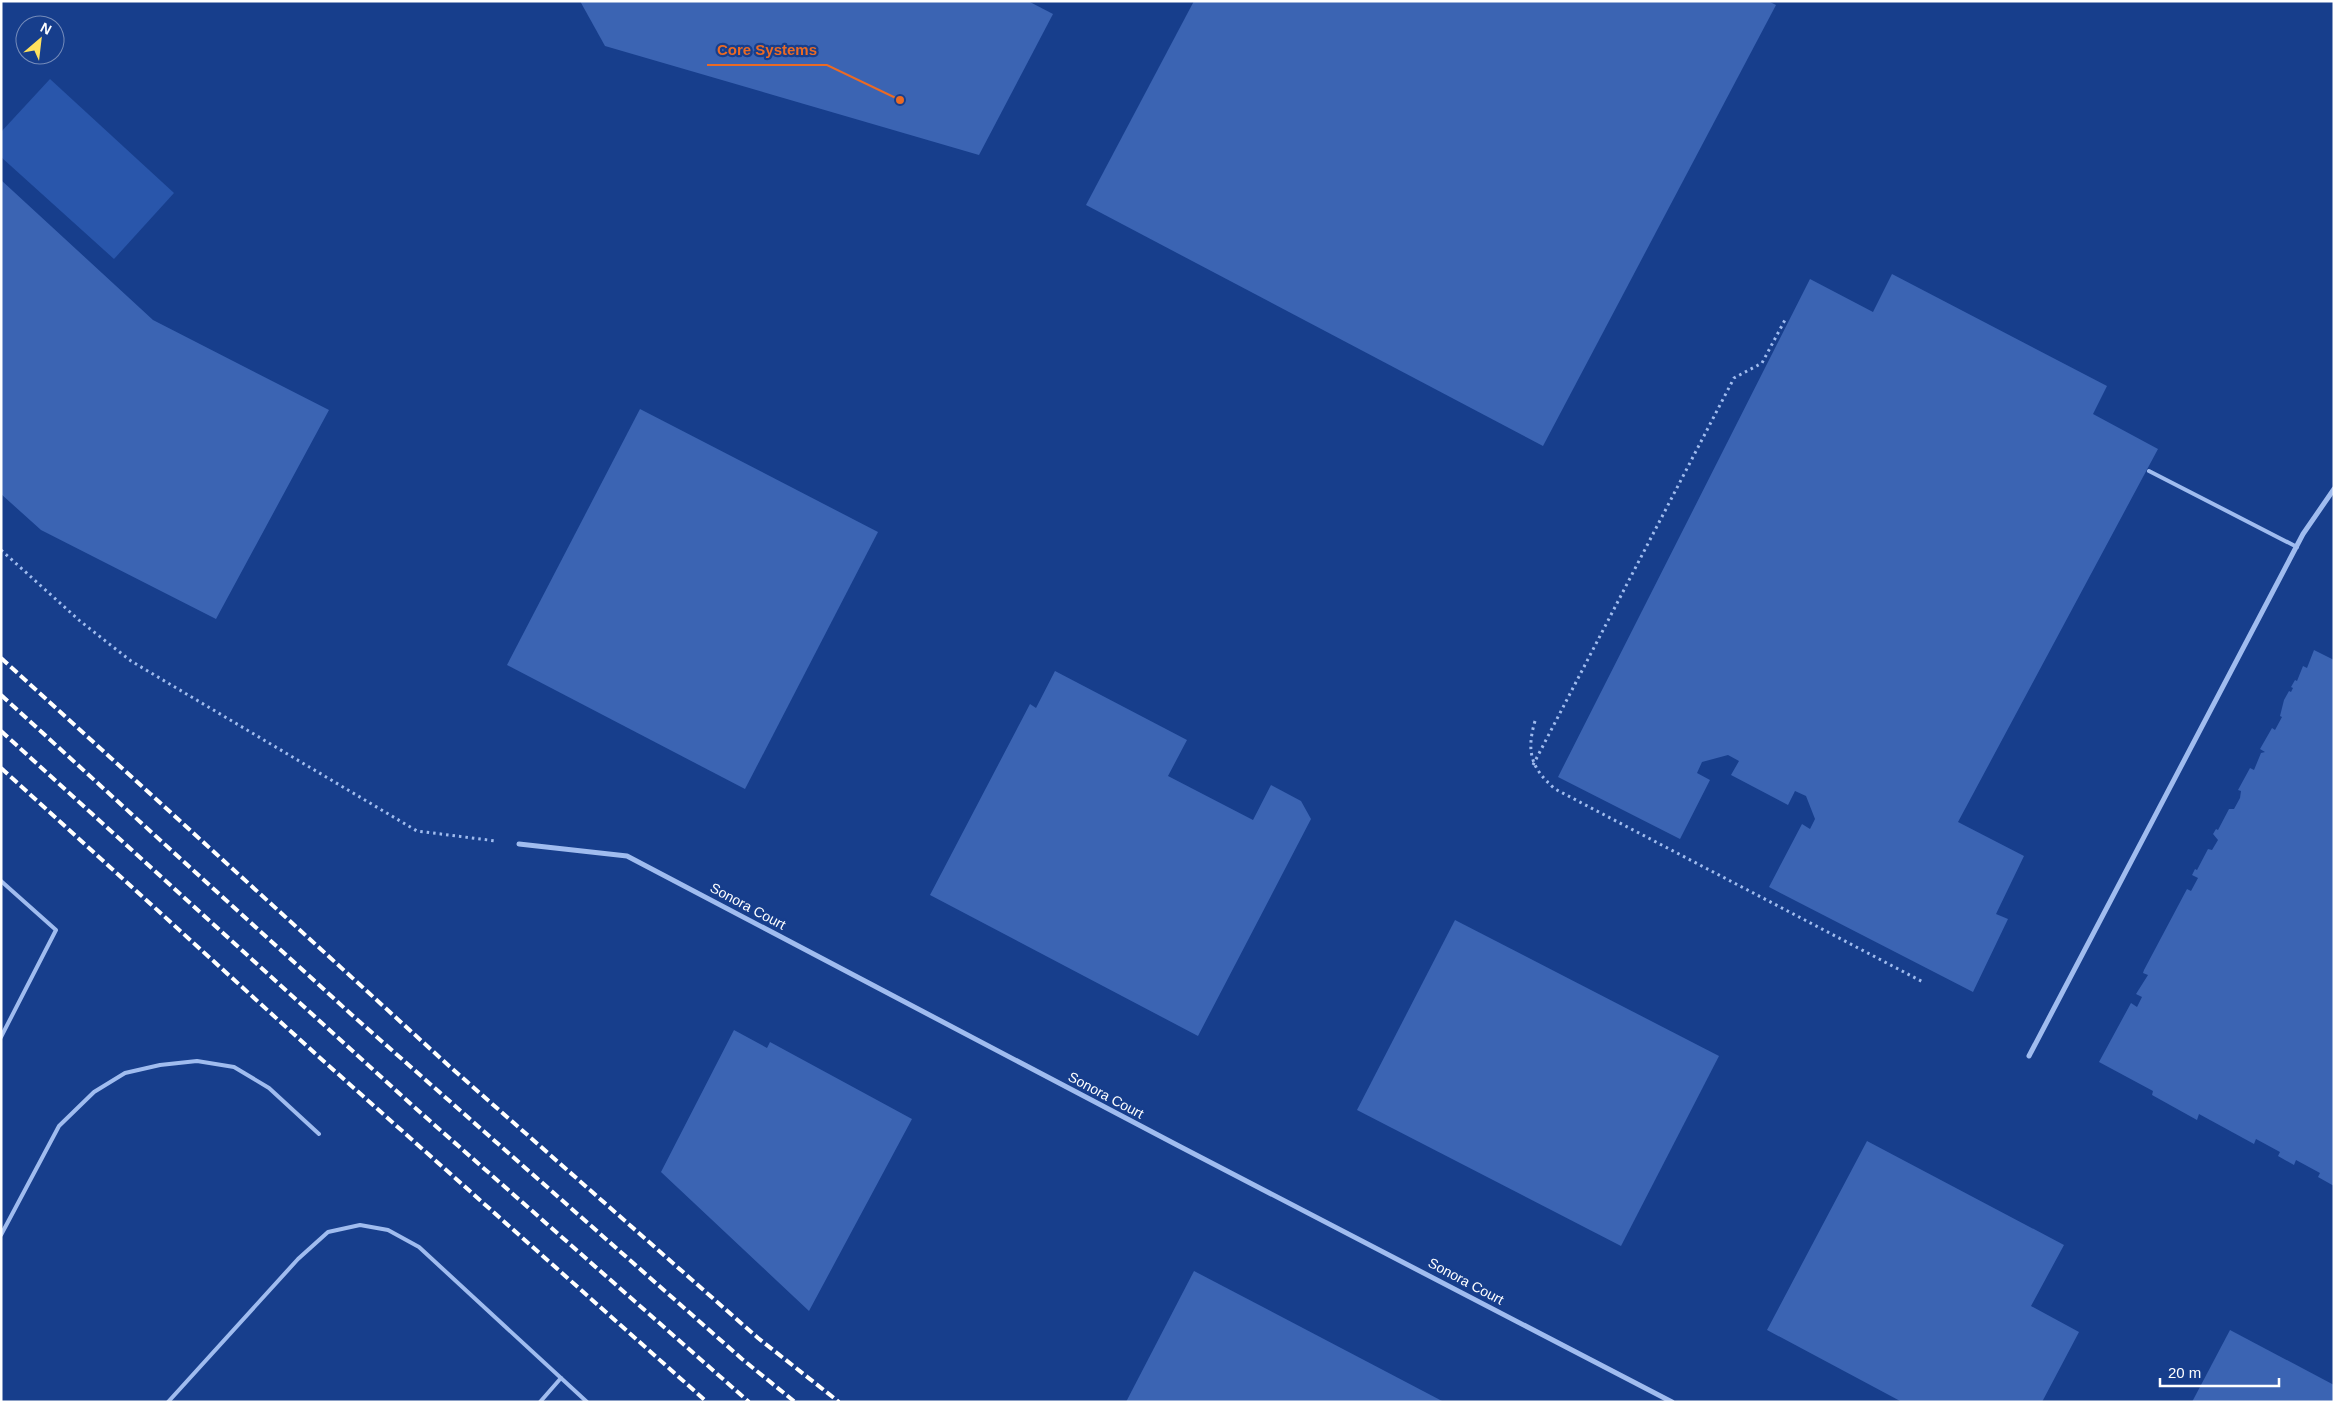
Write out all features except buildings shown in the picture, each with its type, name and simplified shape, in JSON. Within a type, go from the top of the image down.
[{"type":"street","points":[[2029,1056],[2297,547],[2318,510],[2334,489]]},
{"type":"street","name":"Sonora Court","points":[[519,844],[627,856],[1178,1146],[1672,1402]]},
{"type":"lane","points":[[2149,470],[2297,547]]},
{"type":"lane","points":[[1,881],[56,930],[1,1036]]},
{"type":"lane","points":[[1,1235],[59,1126],[94,1092],[125,1074],[160,1064],[197,1061],[234,1067],[269,1088],[319,1134]]},
{"type":"lane","points":[[168,1402],[298,1259],[328,1232],[360,1225],[388,1230],[419,1247],[587,1402]]},
{"type":"lane","points":[[540,1402],[561,1378]]},
{"type":"path","points":[[1533,766],[1734,378],[1762,363],[1786,318]]},
{"type":"path","points":[[1,550],[80,621],[131,661],[417,831],[519,844]]},
{"type":"path","points":[[1535,721],[1530,746],[1533,766],[1543,779],[1555,789],[1923,982]]},
{"type":"shaded area","points":[[50,79],[174,193],[114,259],[1,157],[1,132]]},
{"type":"railway","points":[[1,658],[448,1065],[758,1338],[839,1402]]},
{"type":"railway","points":[[1,695],[352,1015],[742,1359],[795,1402]]},
{"type":"railway","points":[[1,731],[413,1106],[749,1402]]},
{"type":"railway","points":[[1,768],[319,1057],[707,1402]]},
{"type":"place","name":"Core Systems","points":[[900,100]]}]
